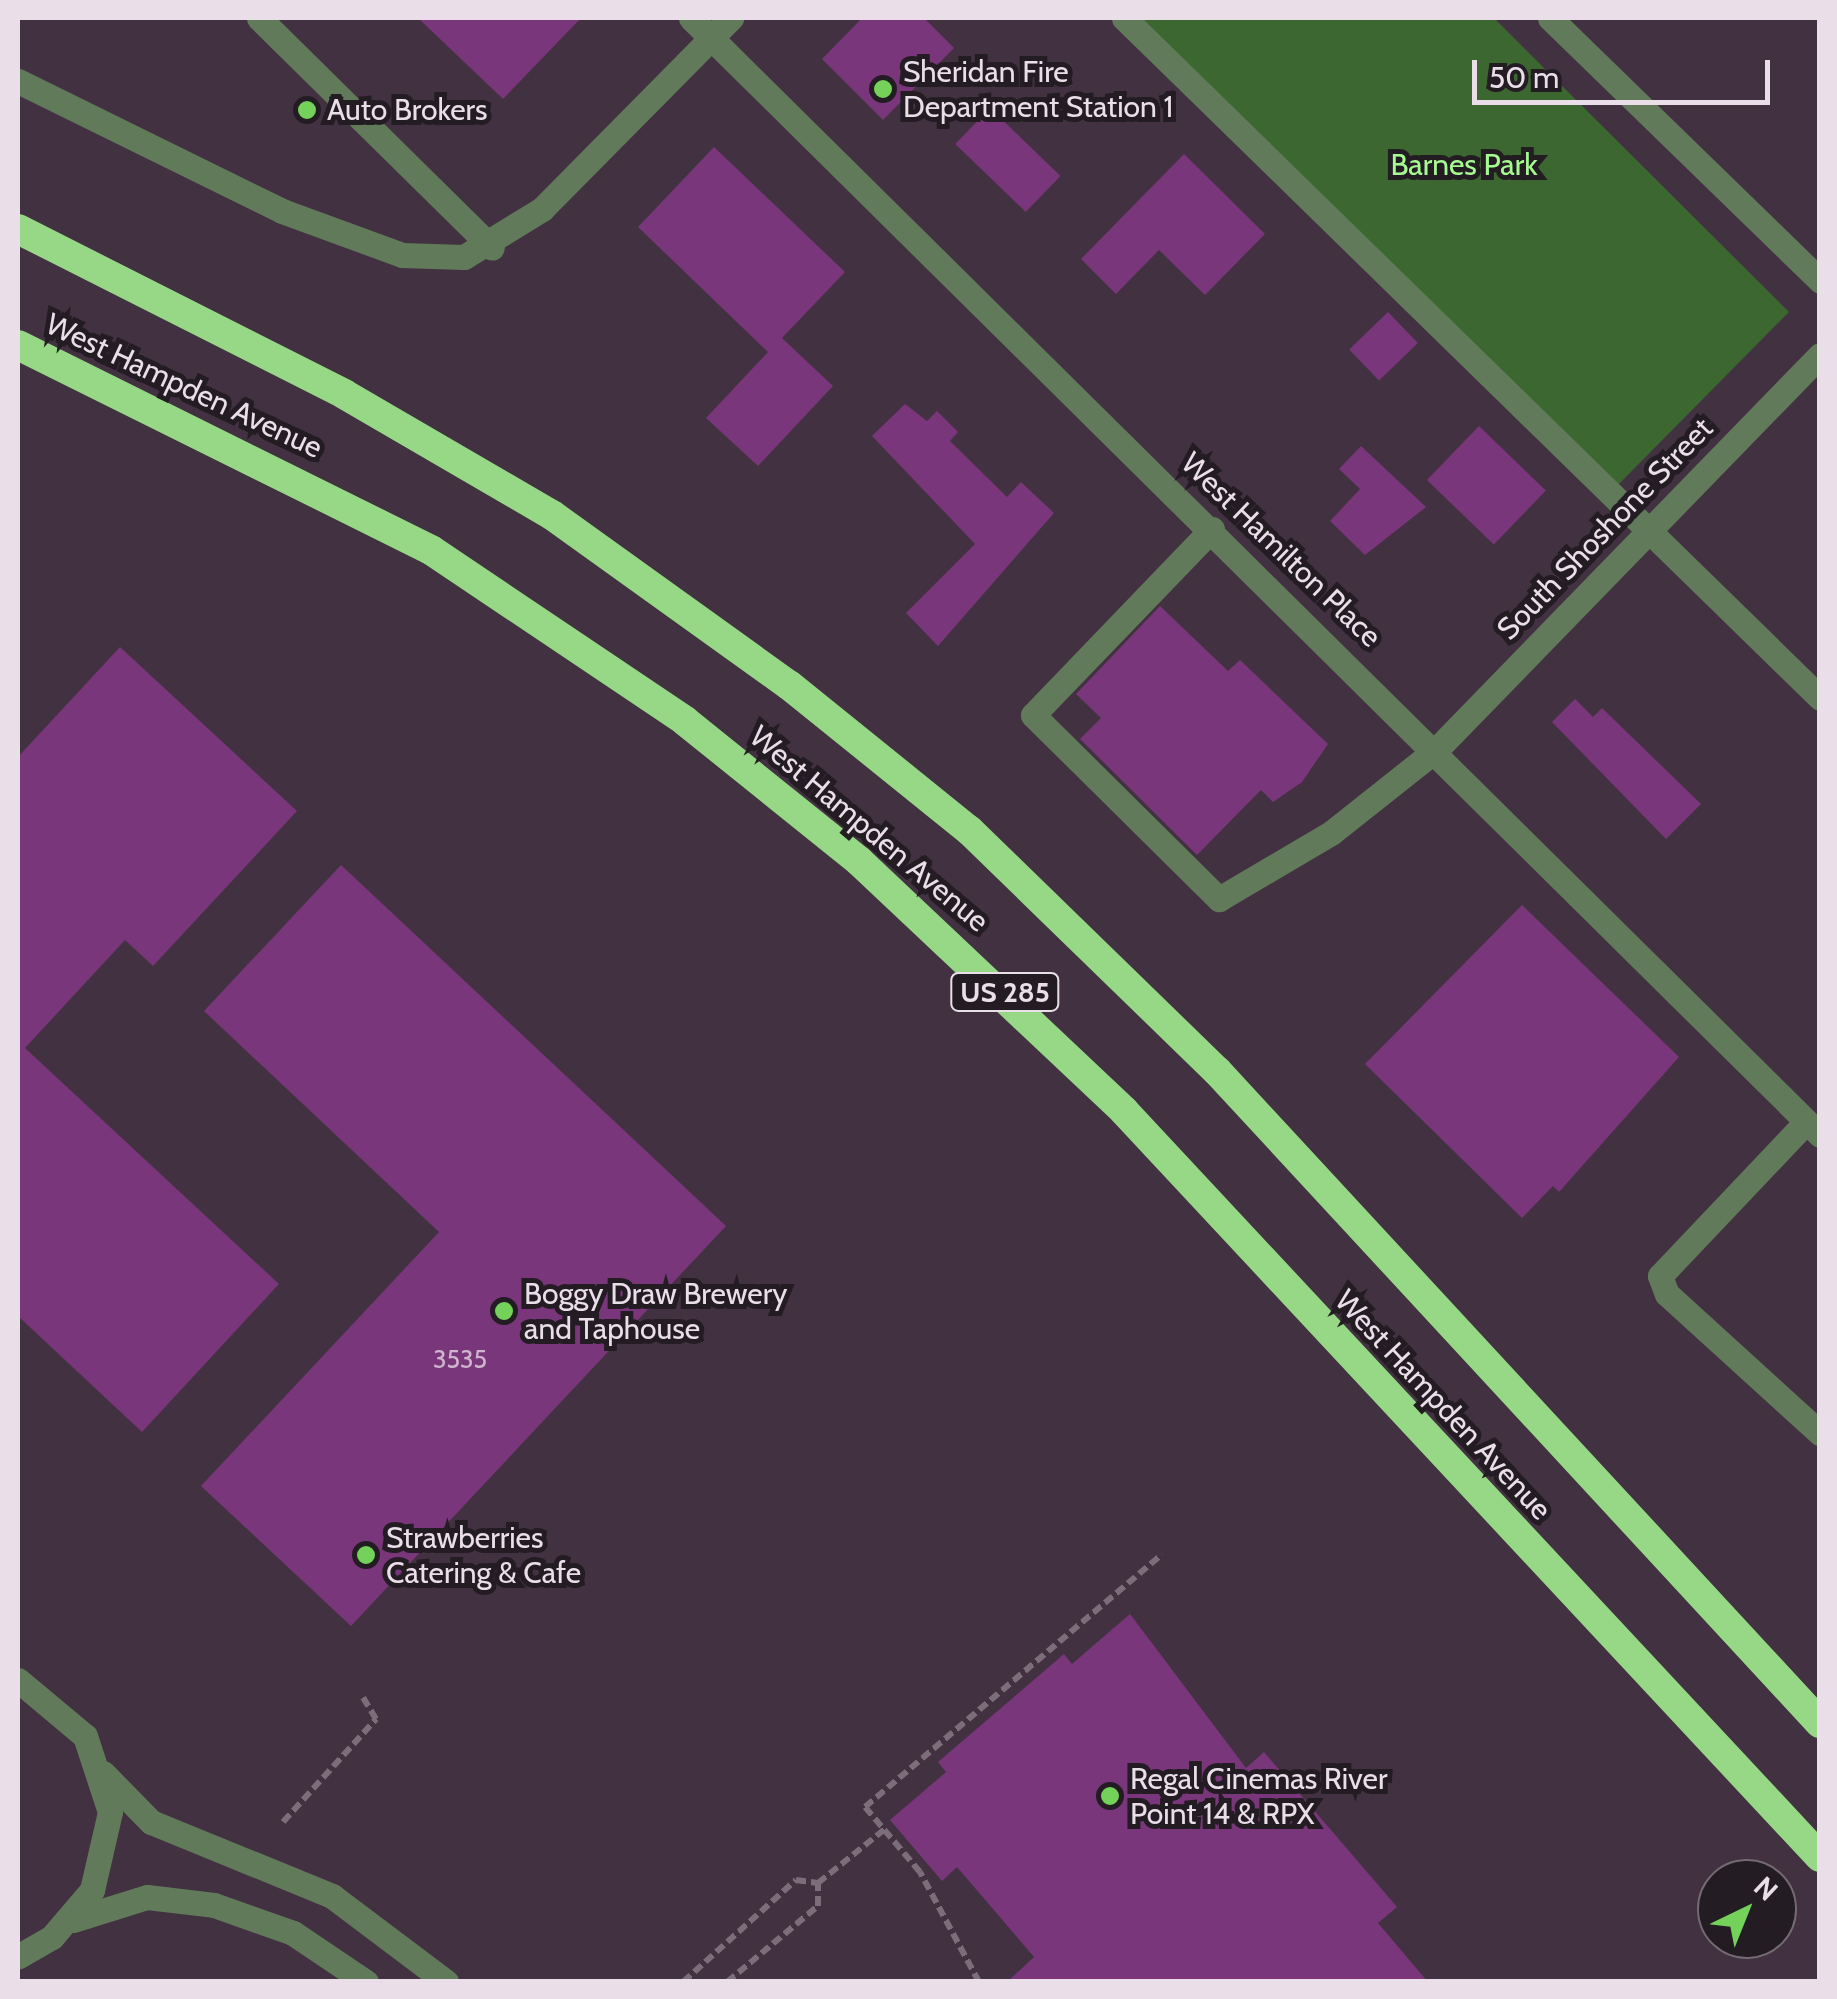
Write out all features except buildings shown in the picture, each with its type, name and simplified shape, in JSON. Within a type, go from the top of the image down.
[{"type":"highway","name":"West Hampden Avenue","points":[[18,229],[344,394],[552,515],[789,685],[969,830],[1217,1070],[1820,1724]]},
{"type":"highway","name":"West Hampden Avenue","points":[[18,345],[431,550],[598,658],[830,837],[1112,1099],[1820,1857]]},
{"type":"street","points":[[260,18],[492,248]]},
{"type":"street","name":"West Hamilton Place","points":[[691,18],[1437,749],[1813,1128]]},
{"type":"street","points":[[18,82],[282,211],[402,255],[432,260],[492,248],[714,40],[731,18]]},
{"type":"street","points":[[1124,18],[1820,698]]},
{"type":"street","points":[[1550,18],[1820,280]]},
{"type":"street","name":"South Shoshone Street","points":[[1212,529],[1032,714],[1219,899],[1331,833],[1437,749],[1820,355]]},
{"type":"street","points":[[1813,1128],[1660,1276],[1667,1294],[1820,1432]]},
{"type":"street","points":[[18,1680],[70,1717],[103,1773],[151,1822],[332,1896],[446,1982]]},
{"type":"street","points":[[68,1922],[106,1852],[103,1773]]},
{"type":"street","points":[[23,1957],[68,1922],[147,1896],[214,1905],[293,1933],[366,1982]]},
{"type":"path","points":[[978,1982],[920,1872],[865,1807],[1162,1554]]},
{"type":"path","points":[[283,1822],[376,1719],[362,1696]]},
{"type":"path","points":[[683,1982],[796,1880],[818,1883],[884,1829]]},
{"type":"path","points":[[728,1982],[818,1906],[818,1883]]},
{"type":"green space","name":"Barnes Park","points":[[1138,18],[1494,18],[1789,312],[1613,490]]},
{"type":"place","name":"Sheridan Fire Department Station 1","points":[[883,89]]},
{"type":"place","name":"Auto Brokers","points":[[307,110]]},
{"type":"place","name":"Boggy Draw Brewery and Taphouse","points":[[504,1311]]},
{"type":"place","name":"Strawberries Catering & Cafe","points":[[366,1555]]},
{"type":"place","name":"Regal Cinemas River Point 14 & RPX","points":[[1110,1796]]}]
